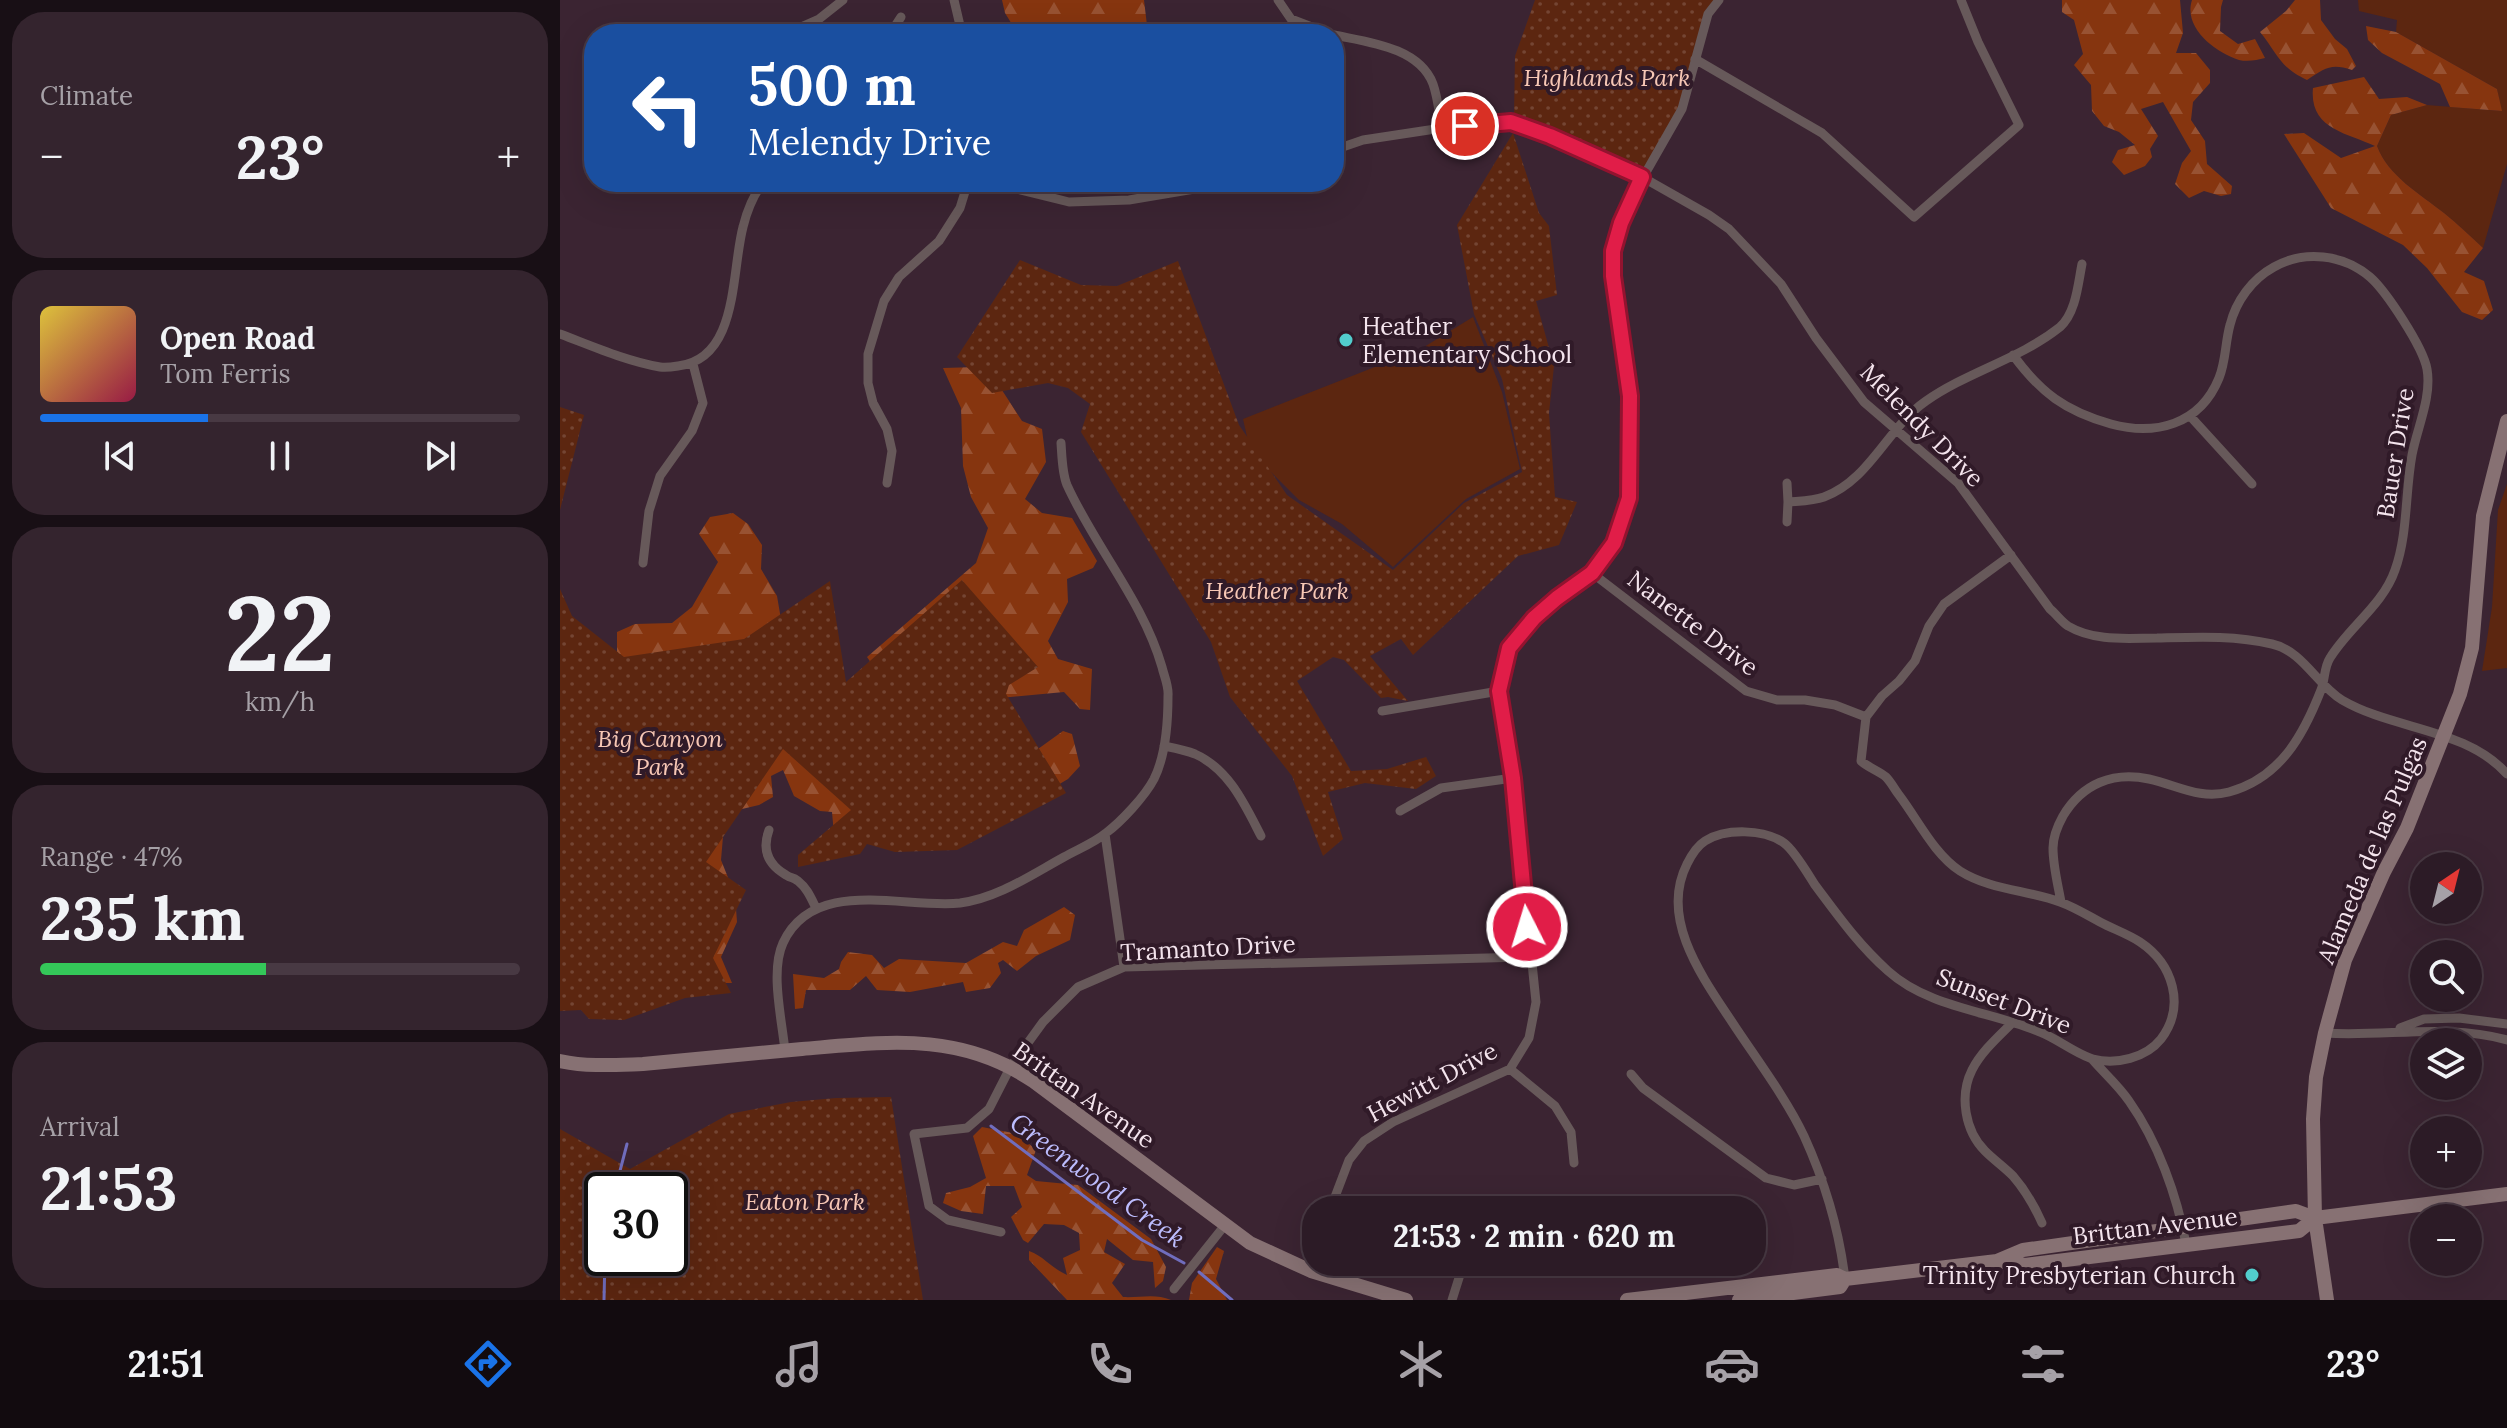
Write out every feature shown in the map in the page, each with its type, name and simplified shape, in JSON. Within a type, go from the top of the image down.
[{"type":"main road","name":"Alameda de las Pulgas","points":[[2327,1300],[2315,1218],[2313,1119],[2316,1077],[2325,1033],[2345,960],[2407,828],[2460,694],[2472,648],[2483,516],[2507,421]]},
{"type":"main road","name":"Brittan Avenue","points":[[560,1061],[579,1065],[616,1065],[887,1042],[947,1045],[978,1053],[1011,1066],[1250,1243],[1302,1260]]},
{"type":"main road","name":"Brittan Avenue","points":[[1997,1261],[2023,1250],[2296,1211],[2315,1218],[2507,1194]]},
{"type":"main road","name":"Brittan Avenue","points":[[1627,1300],[1837,1275],[1845,1279],[1997,1261],[2025,1265],[2299,1231],[2315,1218]]},
{"type":"main road","name":"Brittan Avenue","points":[[1345,1276],[1406,1300]]},
{"type":"main road","name":"Brittan Avenue","points":[[1739,1300],[1840,1287],[1845,1279]]},
{"type":"street","points":[[808,24],[843,0]]},
{"type":"street","points":[[954,0],[960,24]]},
{"type":"street","points":[[1278,0],[1291,19],[1305,24]]},
{"type":"street","name":"Hewitt Drive","points":[[1335,1196],[1349,1160],[1364,1141],[1393,1122],[1510,1069],[1529,1038],[1536,1002],[1513,778],[1499,691],[1509,648],[1557,598],[1592,573],[1614,543],[1629,498],[1630,396],[1613,276],[1613,251],[1621,223],[1642,177],[1682,109],[1708,14],[1719,0]]},
{"type":"street","points":[[1695,59],[1822,133],[1914,217],[2019,125],[1961,0]]},
{"type":"street","points":[[896,24],[901,17]]},
{"type":"street","points":[[1344,37],[1387,47],[1415,61],[1432,82],[1442,128]]},
{"type":"street","name":"Melendy Drive","points":[[1344,147],[1363,140],[1442,128],[1511,122],[1642,177],[1729,229],[1781,284],[1816,338],[1864,402],[1958,483],[2050,609],[2068,626],[2102,638],[2234,637],[2276,644],[2296,655],[2339,698],[2357,708],[2445,737],[2488,757],[2507,774]]},
{"type":"street","points":[[560,334],[663,368],[693,364],[713,348],[727,321],[742,227],[756,192]]},
{"type":"street","points":[[887,483],[892,451],[887,429],[873,403],[868,383],[868,354],[884,301],[899,277],[939,241],[960,208],[965,192]]},
{"type":"street","points":[[1029,192],[1069,202],[1129,200],[1177,192]]},
{"type":"street","name":"Bauer Drive","points":[[2061,902],[2052,846],[2059,824],[2071,803],[2089,786],[2111,777],[2131,777],[2151,779],[2186,792],[2207,795],[2229,792],[2262,778],[2299,739],[2324,683],[2328,660],[2383,593],[2395,572],[2412,456],[2427,390],[2424,357],[2373,279],[2357,267],[2328,256],[2294,259],[2274,267],[2255,281],[2240,298],[2229,326],[2219,380],[2190,416]]},
{"type":"street","points":[[1788,502],[1822,498],[1850,485],[1922,403],[2062,325],[2075,301],[2082,264]]},
{"type":"street","points":[[2013,355],[2032,381],[2064,406],[2096,420],[2144,429],[2166,427],[2190,416],[2252,484]]},
{"type":"street","points":[[643,563],[649,511],[660,476],[692,431],[703,403],[693,364]]},
{"type":"street","points":[[785,1051],[777,968],[780,952],[796,926],[816,908],[859,900],[945,904],[1001,892],[1105,834],[1128,813],[1154,779],[1164,746],[1169,692],[1155,643],[1066,482],[1061,443]]},
{"type":"street","points":[[1787,483],[1787,522]]},
{"type":"street","points":[[1866,717],[1915,661],[1929,626],[1944,604],[2011,555]]},
{"type":"street","name":"Nanette Drive","points":[[1592,573],[1746,691],[1777,700],[1835,705],[1866,717]]},
{"type":"street","points":[[1382,711],[1499,691]]},
{"type":"street","name":"Sunset Drive","points":[[1845,1279],[1836,1224],[1822,1179],[1802,1132],[1697,968],[1681,923],[1679,884],[1692,855],[1703,842],[1740,831],[1785,843],[1856,941],[1892,975],[1935,999],[2055,1038],[2092,1059],[2124,1061],[2145,1052],[2158,1043],[2169,1027],[2175,1003],[2174,986],[2167,969],[2143,944],[2061,902],[1973,879],[1943,857],[1885,775],[1869,769],[1861,761],[1866,717]]},
{"type":"street","points":[[1164,746],[1197,755],[1224,776],[1241,797],[1261,836]]},
{"type":"street","points":[[1400,811],[1441,788],[1513,778]]},
{"type":"street","points":[[769,830],[765,842],[768,859],[809,892],[816,908]]},
{"type":"street","points":[[1105,834],[1124,967]]},
{"type":"street","name":"Tramanto Drive","points":[[1001,1232],[948,1220],[929,1206],[914,1134],[967,1128],[989,1109],[1011,1066],[1043,1022],[1078,987],[1124,967],[1530,957]]},
{"type":"street","points":[[2393,1031],[2424,1019],[2459,1018],[2507,1024]]},
{"type":"street","points":[[2012,1023],[1971,1071],[1966,1089],[1966,1114],[1971,1131],[1982,1149],[2010,1173],[2030,1197],[2042,1223]]},
{"type":"street","points":[[2325,1033],[2348,1035],[2450,1030],[2507,1040]]},
{"type":"street","points":[[2092,1059],[2129,1101],[2155,1147],[2186,1244]]},
{"type":"street","points":[[1510,1069],[1555,1106],[1571,1132],[1574,1163]]},
{"type":"street","points":[[1631,1074],[1643,1088],[1766,1178],[1794,1185],[1822,1179]]},
{"type":"street","points":[[1174,1289],[1225,1225]]},
{"type":"street","points":[[1452,1300],[1460,1276]]},
{"type":"green space","points":[[1002,0],[1144,0],[1147,24],[1012,24]]},
{"type":"green space","name":"Highlands Park","points":[[1535,0],[1715,0],[1685,94],[1643,180],[1514,117],[1515,56]]},
{"type":"green space","points":[[2062,0],[2180,0],[2183,33],[2176,53],[2196,53],[2210,70],[2210,83],[2193,102],[2191,120],[2205,141],[2207,164],[2232,186],[2231,194],[2221,196],[2204,191],[2189,198],[2175,184],[2182,163],[2191,151],[2163,102],[2141,109],[2158,136],[2150,149],[2152,157],[2145,166],[2124,175],[2112,162],[2118,150],[2135,145],[2119,132],[2104,126],[2092,111],[2091,85],[2074,65],[2083,54],[2074,20],[2062,12]]},
{"type":"green space","points":[[2192,0],[2223,0],[2220,31],[2238,44],[2255,39],[2265,58],[2239,60],[2211,45],[2192,20]]},
{"type":"green space","points":[[2295,0],[2320,0],[2321,20],[2347,49],[2356,66],[2352,70],[2328,68],[2307,80],[2290,70],[2280,59],[2260,32]]},
{"type":"green space","points":[[2358,0],[2507,0],[2507,164],[2483,248],[2397,175],[2377,146],[2391,115],[2427,105],[2501,111],[2497,89],[2396,32],[2397,20],[2359,11]]},
{"type":"green space","points":[[2366,26],[2396,32],[2497,89],[2502,111],[2450,107],[2440,84],[2382,53],[2368,40]]},
{"type":"green space","points":[[2364,77],[2379,99],[2407,97],[2427,105],[2391,115],[2377,146],[2397,175],[2483,248],[2464,272],[2484,281],[2493,310],[2482,320],[2462,312],[2427,268],[2403,245],[2331,208],[2284,134],[2304,133],[2341,158],[2375,146],[2332,128],[2317,113],[2313,102],[2313,88]]},
{"type":"green space","name":"Heather Park","points":[[1513,133],[1539,213],[1549,226],[1557,295],[1536,301],[1554,366],[1549,413],[1555,497],[1577,502],[1559,545],[1518,556],[1413,655],[1401,639],[1370,656],[1408,701],[1381,698],[1344,660],[1333,657],[1297,681],[1351,771],[1387,769],[1426,757],[1436,776],[1416,789],[1365,783],[1328,792],[1343,839],[1323,856],[1292,776],[1230,697],[1211,642],[1081,432],[1090,404],[1068,388],[1048,383],[992,393],[957,357],[1020,260],[1081,285],[1117,286],[1178,261],[1239,425],[1287,495],[1393,570],[1464,503],[1522,472],[1502,379],[1474,314],[1457,225]]},
{"type":"green space","points":[[1473,317],[1502,392],[1520,469],[1466,499],[1393,567],[1342,524],[1299,500],[1265,466],[1248,441],[1243,419],[1385,363],[1393,366]]},
{"type":"green space","points":[[977,367],[996,381],[1022,421],[1042,429],[1046,462],[1025,499],[1042,513],[1072,518],[1097,561],[1093,568],[1067,579],[1068,602],[1048,641],[1058,659],[1092,669],[1090,710],[1080,709],[1064,692],[1000,698],[1031,754],[1063,731],[1072,734],[1080,766],[1068,779],[1019,808],[889,689],[867,657],[976,563],[988,528],[971,497],[963,466],[961,408],[943,368]]},
{"type":"green space","points":[[560,407],[584,415],[560,510]]},
{"type":"green space","points":[[2507,484],[2507,668],[2482,671],[2492,607],[2498,510]]},
{"type":"green space","points":[[733,513],[748,524],[762,545],[761,569],[777,596],[784,637],[900,792],[834,834],[832,812],[820,811],[794,796],[783,770],[771,776],[773,797],[759,805],[725,813],[721,860],[735,895],[737,922],[721,957],[732,983],[707,983],[617,681],[617,632],[635,624],[672,623],[692,607],[718,562],[699,534],[710,517]]},
{"type":"green space","name":"Big Canyon Park","points":[[962,580],[1038,667],[1009,685],[1006,694],[1066,793],[957,850],[895,852],[867,844],[860,854],[798,867],[798,855],[851,810],[783,749],[706,862],[746,890],[713,958],[731,993],[685,998],[624,1020],[589,1019],[581,1010],[560,1011],[560,589],[572,616],[624,657],[744,639],[830,581],[846,682]]},
{"type":"green space","points":[[1064,907],[1075,915],[1070,940],[1036,956],[1017,971],[1003,960],[998,963],[1001,973],[990,988],[966,992],[963,982],[910,992],[877,990],[866,976],[850,990],[806,990],[803,1008],[795,1009],[793,974],[824,978],[839,969],[848,952],[872,955],[884,968],[899,959],[966,963],[1003,942],[1017,946],[1024,930]]},
{"type":"green space","name":"Eaton Park","points":[[891,1097],[923,1300],[560,1300],[560,1129],[630,1169],[729,1114],[791,1102]]},
{"type":"green space","points":[[982,1127],[1018,1134],[1036,1150],[1027,1175],[1036,1181],[1078,1185],[1151,1239],[1166,1267],[1163,1281],[1155,1288],[1153,1262],[1133,1260],[1107,1239],[1104,1252],[1125,1264],[1112,1283],[1123,1297],[1153,1296],[1171,1300],[1067,1300],[1029,1260],[1029,1251],[1067,1275],[1063,1258],[1080,1250],[1079,1233],[1064,1225],[1044,1224],[1028,1243],[1023,1240],[1011,1217],[1022,1207],[1014,1186],[986,1186],[983,1214],[961,1211],[943,1203],[946,1193],[970,1187],[986,1178],[973,1136]]},
{"type":"green space","points":[[1217,1247],[1224,1251],[1216,1279],[1227,1300],[1189,1300],[1192,1283]]},
{"type":"waterway","name":"Greenwood Creek","points":[[991,1126],[1142,1240],[1184,1263]]},
{"type":"waterway","points":[[620,1172],[627,1144]]},
{"type":"waterway","name":"Greenwood Creek","points":[[1199,1272],[1232,1300]]},
{"type":"waterway","points":[[604,1300],[605,1276]]},
{"type":"place","name":"Heather Elementary School","points":[[1346,340]]},
{"type":"place","name":"Trinity Presbyterian Church","points":[[2252,1275]]},
{"type":"route","points":[[1465,126],[1511,122],[1642,177],[1621,223],[1613,251],[1613,276],[1630,396],[1629,498],[1614,543],[1592,573],[1534,618],[1509,648],[1499,691],[1513,778],[1527,927]]}]
